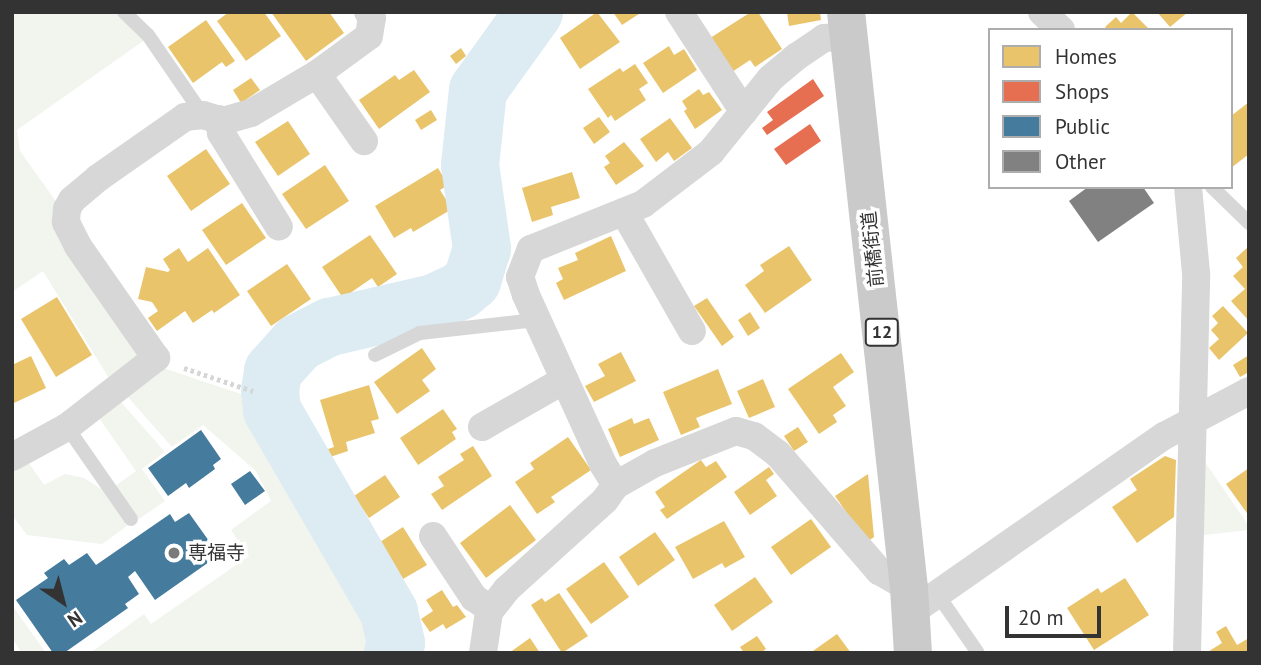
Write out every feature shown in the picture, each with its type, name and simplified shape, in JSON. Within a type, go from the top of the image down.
[{"type":"main road","name":"前橋街道","points":[[848,24],[919,599],[911,652]]},
{"type":"street","points":[[679,12],[744,112]]},
{"type":"street","points":[[1042,12],[1059,28]]},
{"type":"street","points":[[12,457],[67,426],[156,358],[78,246],[66,222],[66,209],[97,178],[185,117],[251,113],[317,74],[369,36],[372,18],[370,13]]},
{"type":"street","points":[[616,485],[603,464],[573,394],[536,320],[520,277],[531,249],[643,204],[697,165],[771,78],[796,57],[848,24]]},
{"type":"street","points":[[317,74],[364,141]]},
{"type":"street","points":[[211,117],[279,227]]},
{"type":"street","points":[[1187,653],[1195,272],[1188,189]]},
{"type":"street","points":[[624,212],[692,331]]},
{"type":"street","points":[[482,427],[564,380]]},
{"type":"street","points":[[483,653],[491,609],[507,589],[605,500],[616,485],[655,463],[736,431],[754,436],[778,454],[879,571],[919,599],[1142,452],[1249,391]]},
{"type":"street","points":[[433,536],[474,598],[491,609]]},
{"type":"lane","points":[[124,12],[148,35],[211,117]]},
{"type":"lane","points":[[1214,189],[1249,223]]},
{"type":"lane","points":[[375,355],[420,333],[536,320]]},
{"type":"lane","points":[[67,426],[131,519]]},
{"type":"lane","points":[[919,599],[978,653]]},
{"type":"path","points":[[156,358],[253,391]]},
{"type":"shaded area","points":[[18,12],[118,12],[146,39],[17,130],[20,151],[60,207],[145,351],[112,383],[43,271],[12,292],[12,17]]},
{"type":"shaded area","points":[[160,367],[253,398],[263,427],[376,623],[371,653],[90,653],[144,614],[151,624],[249,556],[231,530],[271,501],[256,471],[203,425],[172,447],[127,396]]},
{"type":"shaded area","points":[[120,401],[165,452],[142,469],[165,501],[139,519],[115,486],[136,471],[99,418]]},
{"type":"shaded area","points":[[1198,452],[1249,526],[1249,530],[1195,536]]},
{"type":"shaded area","points":[[28,462],[44,485],[65,474],[84,478],[106,492],[127,526],[102,544],[27,535],[12,515],[12,470]]},
{"type":"shaded area","points":[[12,605],[46,653],[22,653],[12,638]]},
{"type":"building: Homes","points":[[229,12],[264,12],[281,36],[246,61],[217,21]]},
{"type":"building: Homes","points":[[271,12],[329,12],[344,33],[306,61]]},
{"type":"building: Homes","points":[[597,12],[620,42],[580,69],[560,38]]},
{"type":"building: Homes","points":[[613,12],[642,12],[622,25]]},
{"type":"building: Homes","points":[[751,12],[758,12],[782,49],[755,67],[750,60],[729,74],[707,40]]},
{"type":"building: Homes","points":[[787,12],[820,12],[821,20],[789,26]]},
{"type":"building: Homes","points":[[1132,12],[1148,28],[1105,27],[1116,17],[1121,23]]},
{"type":"building: Homes","points":[[1157,12],[1188,12],[1170,27]]},
{"type":"building: Homes","points":[[206,20],[235,61],[226,67],[222,62],[193,83],[168,47]]},
{"type":"building: Homes","points":[[669,46],[674,55],[684,49],[697,70],[663,93],[643,63]]},
{"type":"building: Homes","points":[[461,48],[466,56],[456,64],[450,56]]},
{"type":"building: Homes","points":[[635,64],[648,83],[639,89],[646,100],[615,121],[611,115],[608,118],[588,89],[620,68],[623,72]]},
{"type":"building: Homes","points":[[414,70],[430,92],[379,129],[359,100],[395,75],[399,80]]},
{"type":"building: Homes","points":[[251,78],[260,90],[241,103],[233,90]]},
{"type":"building: Homes","points":[[699,89],[703,95],[709,92],[722,110],[695,129],[684,111],[687,109],[682,101]]},
{"type":"building: Homes","points":[[1249,102],[1249,154],[1233,166],[1233,114]]},
{"type":"building: Homes","points":[[431,110],[437,120],[421,130],[415,120]]},
{"type":"building: Homes","points":[[599,117],[610,132],[594,144],[583,128]]},
{"type":"building: Homes","points":[[670,118],[692,148],[674,161],[668,152],[656,162],[640,139]]},
{"type":"building: Homes","points":[[288,121],[310,154],[278,176],[255,142]]},
{"type":"building: Homes","points":[[624,142],[644,166],[616,185],[604,167],[610,163],[605,156]]},
{"type":"building: Homes","points":[[206,149],[230,184],[191,211],[167,176]]},
{"type":"building: Homes","points":[[325,165],[349,201],[306,229],[282,194]]},
{"type":"building: Homes","points":[[438,168],[448,185],[440,190],[452,209],[413,232],[411,228],[394,238],[375,206]]},
{"type":"building: Homes","points":[[572,172],[580,198],[551,207],[553,215],[532,222],[522,188]]},
{"type":"building: Homes","points":[[242,203],[266,238],[226,265],[202,230]]},
{"type":"building: Homes","points":[[370,235],[397,274],[378,287],[372,278],[343,298],[322,267]]},
{"type":"building: Homes","points":[[611,236],[626,271],[564,300],[556,283],[563,279],[558,268],[578,260],[575,253]]},
{"type":"building: Homes","points":[[789,246],[812,280],[765,313],[745,285],[764,271],[760,265]]},
{"type":"building: Homes","points":[[1249,246],[1249,321],[1231,301],[1245,289],[1233,276],[1243,267],[1236,258]]},
{"type":"building: Homes","points":[[179,248],[188,262],[208,248],[240,295],[214,313],[212,310],[193,323],[185,311],[157,331],[148,318],[158,311],[152,302],[138,299],[146,267],[168,272],[170,270],[163,259]]},
{"type":"building: Homes","points":[[287,264],[311,299],[271,326],[247,291]]},
{"type":"building: Homes","points":[[57,297],[92,355],[56,377],[21,319]]},
{"type":"building: Homes","points":[[707,298],[734,337],[722,346],[694,306]]},
{"type":"building: Homes","points":[[1223,306],[1248,333],[1219,360],[1209,348],[1219,339],[1211,330],[1218,323],[1212,316]]},
{"type":"building: Homes","points":[[750,312],[760,328],[748,336],[738,320]]},
{"type":"building: Homes","points":[[422,348],[436,369],[422,380],[430,391],[397,414],[374,382]]},
{"type":"building: Homes","points":[[621,352],[636,381],[594,402],[585,386],[605,376],[598,364]]},
{"type":"building: Homes","points":[[841,353],[854,372],[833,387],[846,406],[833,415],[837,422],[819,434],[788,389]]},
{"type":"building: Homes","points":[[1249,355],[1249,372],[1240,377],[1233,365]]},
{"type":"building: Homes","points":[[31,356],[46,388],[14,403],[12,365]]},
{"type":"building: Homes","points":[[718,369],[732,404],[696,418],[700,427],[681,435],[663,392]]},
{"type":"building: Homes","points":[[763,379],[775,407],[749,418],[737,391]]},
{"type":"building: Homes","points":[[369,385],[379,419],[371,421],[375,433],[346,442],[348,451],[330,457],[328,449],[334,447],[320,400]]},
{"type":"building: Homes","points":[[443,409],[457,429],[452,432],[456,439],[418,465],[400,438]]},
{"type":"building: Homes","points":[[632,418],[634,424],[649,418],[659,440],[620,457],[608,429]]},
{"type":"building: Homes","points":[[798,427],[808,442],[794,451],[784,436]]},
{"type":"building: Homes","points":[[568,437],[591,470],[551,497],[555,502],[537,514],[515,482],[534,469],[530,463]]},
{"type":"building: Homes","points":[[473,446],[492,476],[442,510],[431,494],[444,486],[438,477],[464,460],[460,454]]},
{"type":"building: Homes","points":[[1165,456],[1176,460],[1174,517],[1137,543],[1112,507],[1137,490],[1130,479]]},
{"type":"building: Homes","points":[[701,460],[706,467],[716,461],[727,477],[667,519],[660,510],[665,507],[655,492]]},
{"type":"building: Homes","points":[[769,467],[774,474],[766,480],[777,496],[750,515],[734,492]]},
{"type":"building: Homes","points":[[1249,468],[1249,516],[1226,484]]},
{"type":"building: Homes","points":[[868,474],[874,537],[867,542],[835,496]]},
{"type":"building: Homes","points":[[385,475],[400,497],[369,518],[354,496]]},
{"type":"building: Homes","points":[[510,505],[536,540],[486,578],[460,543]]},
{"type":"building: Homes","points":[[811,519],[831,547],[791,575],[771,547]]},
{"type":"building: Homes","points":[[724,521],[745,557],[725,568],[722,563],[693,579],[675,547]]},
{"type":"building: Homes","points":[[403,527],[427,565],[403,579],[380,542]]},
{"type":"building: Homes","points":[[655,532],[675,560],[638,586],[619,557]]},
{"type":"building: Homes","points":[[604,562],[629,597],[591,624],[566,589]]},
{"type":"building: Homes","points":[[755,577],[773,602],[732,631],[714,605]]},
{"type":"building: Homes","points":[[1125,578],[1149,615],[1094,650],[1067,608],[1098,588],[1101,593]]},
{"type":"building: Homes","points":[[442,590],[453,607],[457,605],[466,617],[446,629],[443,624],[430,632],[421,619],[433,611],[426,600]]},
{"type":"building: Homes","points":[[559,593],[588,636],[562,653],[531,605],[542,598],[545,602]]},
{"type":"building: Homes","points":[[1226,626],[1237,645],[1249,638],[1249,653],[1206,653],[1222,643],[1216,632]]},
{"type":"building: Homes","points":[[837,634],[851,653],[810,653]]},
{"type":"building: Homes","points":[[757,636],[766,649],[760,653],[744,653],[740,647]]},
{"type":"building: Homes","points":[[530,638],[540,653],[509,653]]},
{"type":"building: Shops","points":[[813,79],[824,96],[767,135],[762,128],[773,120],[767,112]]},
{"type":"building: Shops","points":[[810,124],[821,141],[786,165],[774,149]]},
{"type":"building: Public","points":[[201,430],[221,459],[213,465],[215,469],[189,488],[186,483],[168,496],[148,468]]},
{"type":"building: Public","points":[[250,471],[265,491],[245,505],[231,484]]},
{"type":"building: Public","points":[[189,513],[219,555],[155,600],[135,571],[128,577],[139,594],[125,604],[128,608],[64,653],[53,653],[16,600],[48,578],[44,573],[64,559],[69,565],[87,553],[96,565],[170,514],[175,522]]},
{"type":"building: Other","points":[[1085,189],[1144,189],[1154,203],[1098,242],[1069,201]]},
{"type":"waterway","points":[[393,653],[396,643],[389,612],[272,410],[270,391],[273,371],[298,343],[330,327],[434,303],[460,291],[472,281],[482,249],[470,165],[478,90],[534,12]]},
{"type":"place","name":"専福寺","points":[[174,553]]}]
